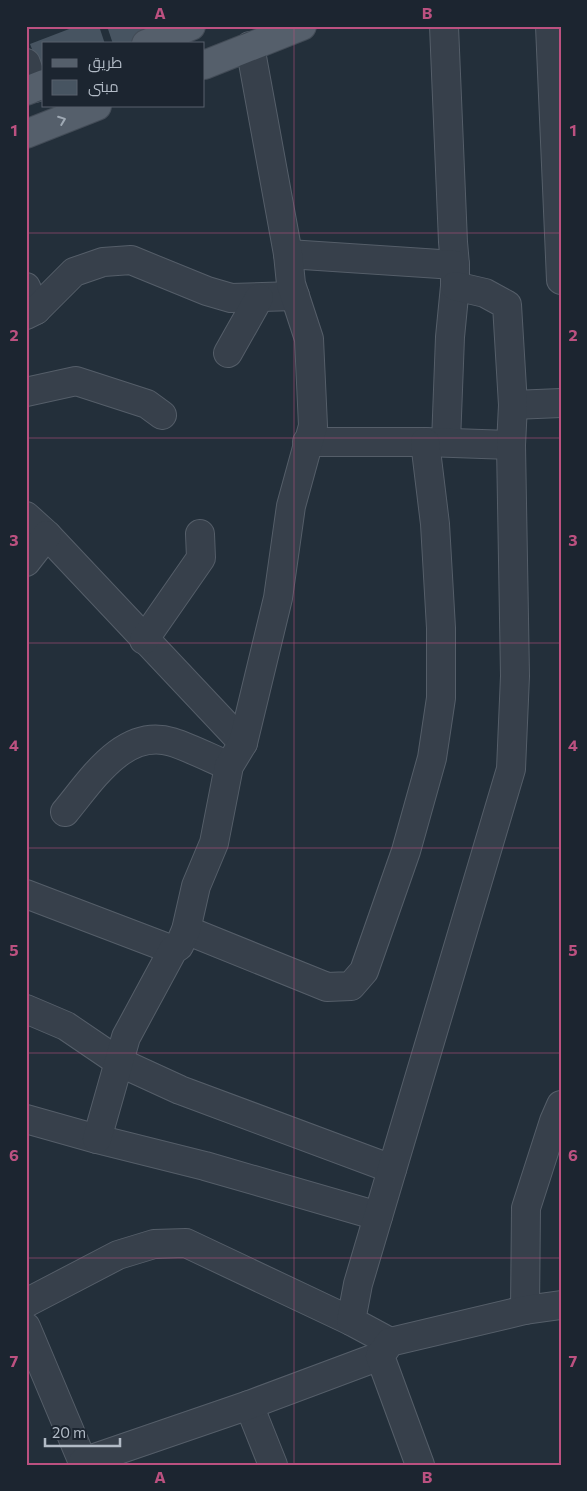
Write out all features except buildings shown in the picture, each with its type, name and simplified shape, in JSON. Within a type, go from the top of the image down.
[{"type":"main road","points":[[151,42],[190,26]]},
{"type":"main road","points":[[205,65],[302,26]]},
{"type":"main road","points":[[26,134],[92,108]]},
{"type":"street","points":[[26,894],[327,986],[351,986],[364,971],[406,851],[432,758],[441,698],[441,628],[435,524],[436,442],[450,337],[455,276],[452,242],[444,26]]},
{"type":"street","points":[[550,26],[561,280]]},
{"type":"street","points":[[97,1139],[126,1037],[179,940],[196,886],[214,843],[229,766],[243,743],[278,598],[291,506],[313,426],[309,339],[291,284],[288,254],[250,46]]},
{"type":"street","points":[[288,254],[455,276],[507,305],[513,406],[511,444],[515,676],[512,769],[358,1284],[351,1321]]},
{"type":"street","points":[[29,304],[74,272],[103,262],[131,260],[231,298],[294,296]]},
{"type":"street","points":[[228,354],[260,298]]},
{"type":"street","points":[[26,392],[76,381],[147,404],[162,415]]},
{"type":"street","points":[[513,406],[561,403]]},
{"type":"street","points":[[308,442],[511,444]]},
{"type":"street","points":[[26,516],[47,535],[243,743]]},
{"type":"street","points":[[144,640],[201,558],[200,534]]},
{"type":"street","points":[[26,562],[47,535]]},
{"type":"street","points":[[65,812],[99,772],[120,751],[144,739],[170,741],[229,766]]},
{"type":"street","points":[[26,1009],[66,1026],[119,1062],[180,1090],[392,1169]]},
{"type":"street","points":[[525,1310],[526,1208],[561,1104]]},
{"type":"street","points":[[26,1119],[205,1166],[378,1216]]},
{"type":"street","points":[[26,1303],[118,1255],[154,1244],[186,1243],[351,1321],[385,1349],[420,1465]]},
{"type":"street","points":[[26,1327],[84,1463],[249,1405],[385,1349],[525,1310],[561,1305]]},
{"type":"street","points":[[249,1405],[273,1465]]}]
